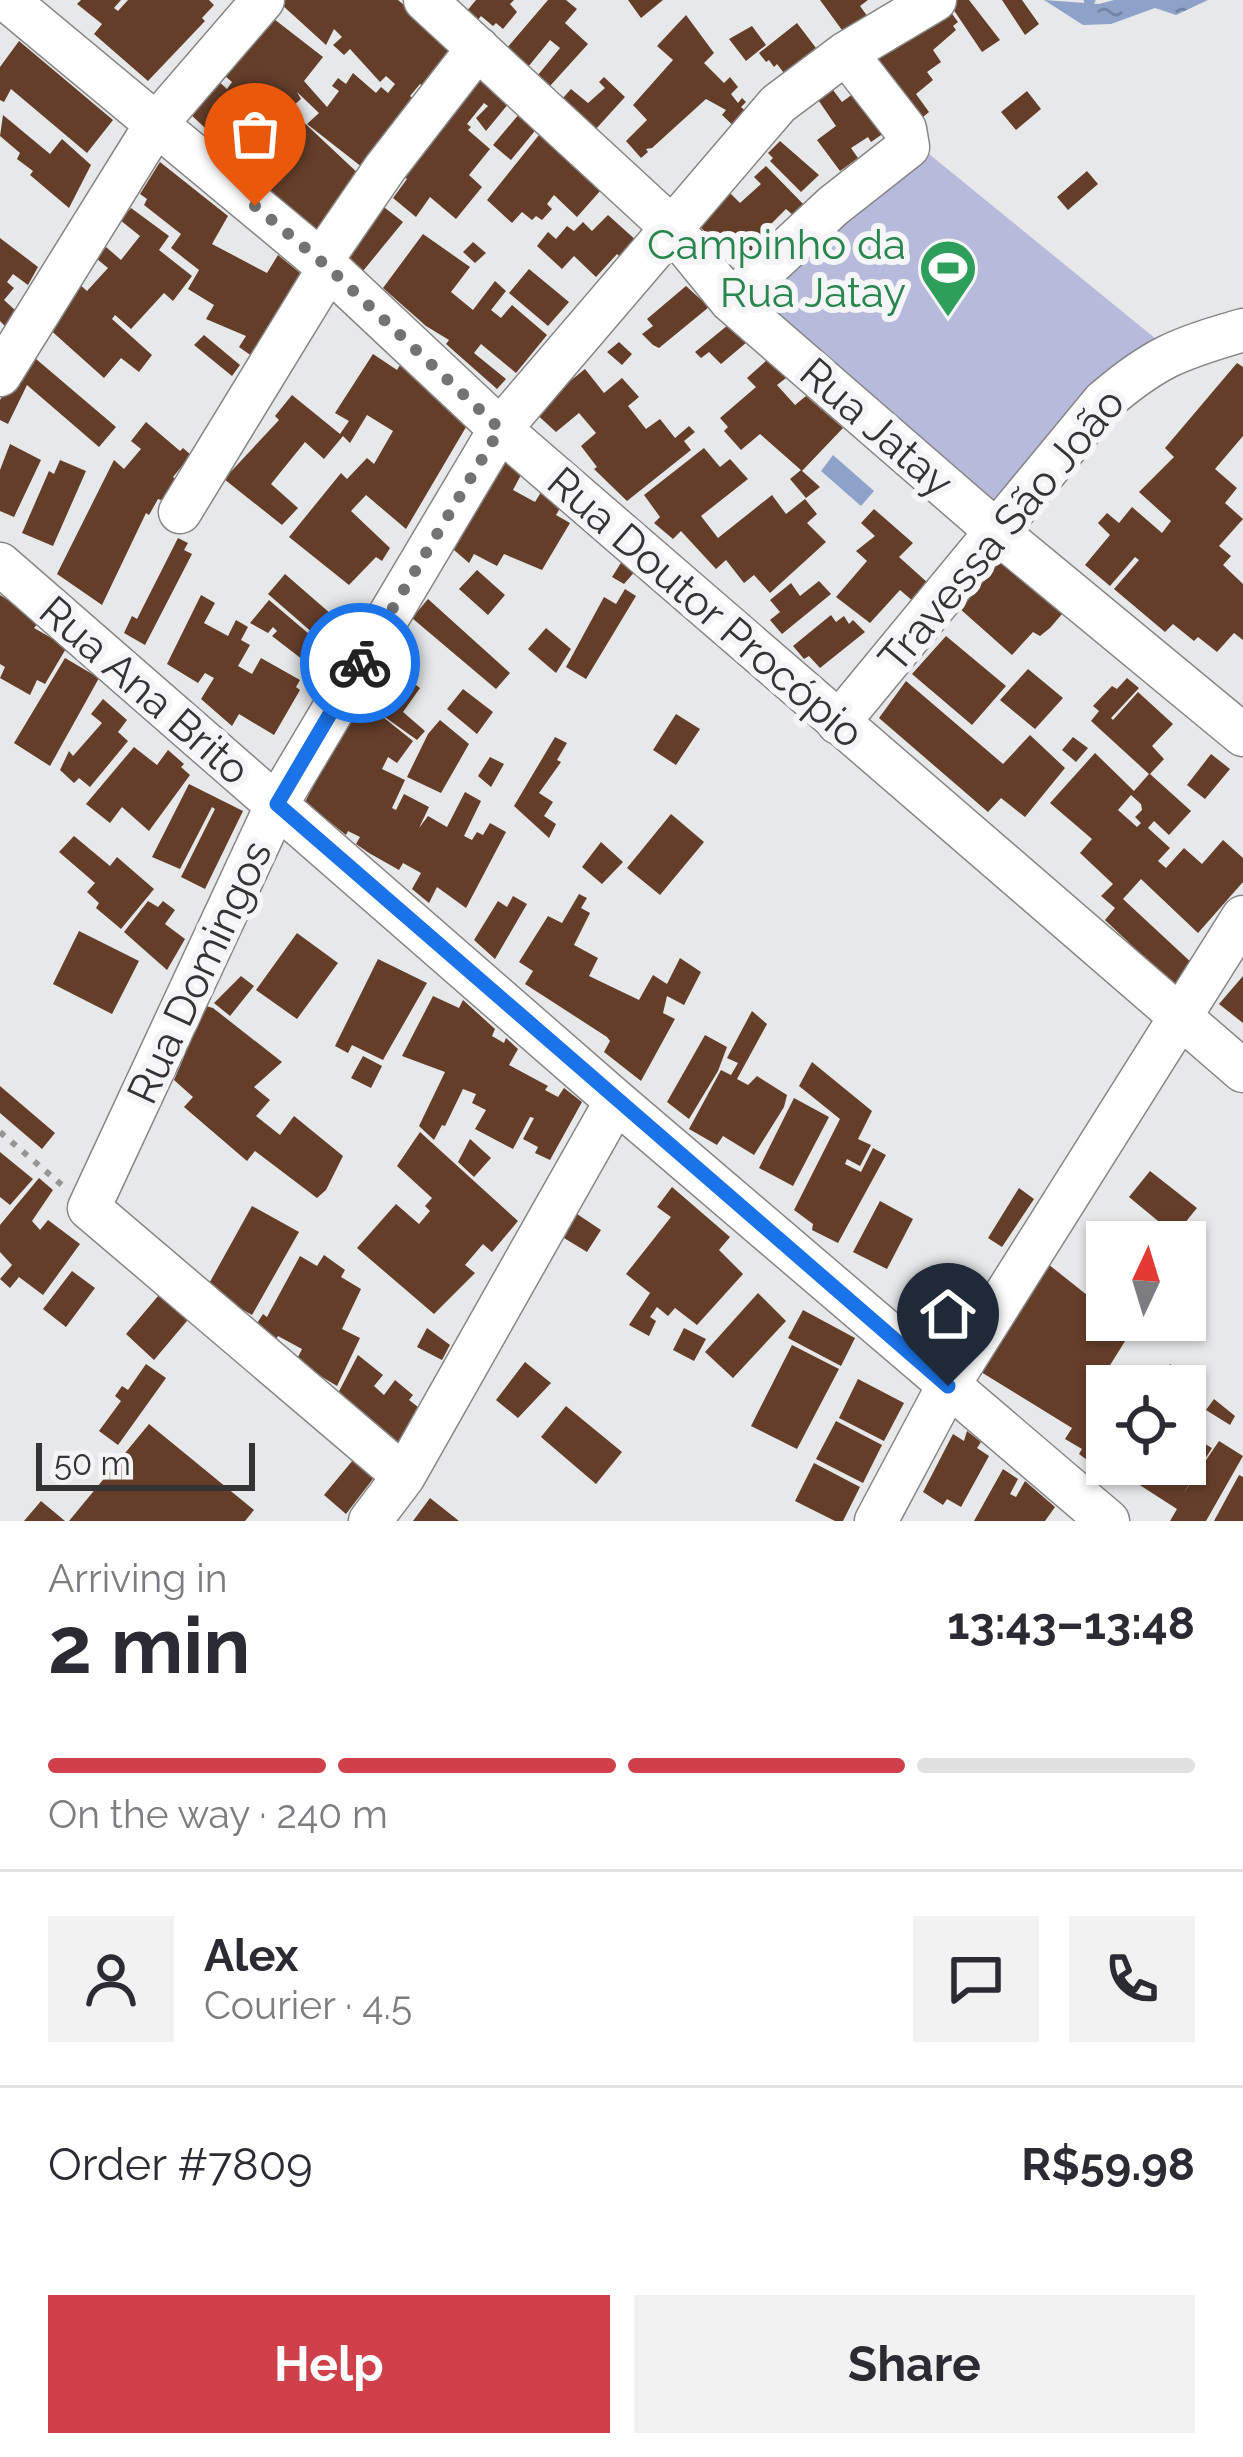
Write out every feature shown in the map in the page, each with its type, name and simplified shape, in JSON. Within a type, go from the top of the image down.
[{"type":"street","name":"Rua Doutor Procópio","points":[[7,0],[325,265],[500,429],[1243,1071]]},
{"type":"street","points":[[0,375],[156,124],[263,0]]},
{"type":"street","name":"Rua Domingos","points":[[89,1208],[277,804],[500,429],[778,104],[846,53],[935,0]]},
{"type":"street","points":[[180,512],[386,168],[454,18]]},
{"type":"street","name":"Rua Jatay","points":[[454,18],[670,226],[731,301],[996,531],[1243,735]]},
{"type":"street","points":[[731,301],[833,206],[908,147],[905,129],[846,53]]},
{"type":"street","name":"Travessa São João","points":[[838,723],[1103,402],[1145,365],[1184,347],[1243,330]]},
{"type":"street","name":"Rua Ana Brito","points":[[0,564],[616,1101],[1108,1521]]},
{"type":"street","points":[[876,1521],[948,1386],[1243,917]]},
{"type":"street","points":[[370,1521],[404,1476],[616,1101]]},
{"type":"street","points":[[89,1208],[404,1476]]},
{"type":"path","points":[[0,1132],[89,1208]]},
{"type":"shaded area","name":"Campinho da Rua Jatay","points":[[918,145],[1156,339],[994,519],[742,299]]},
{"type":"water","points":[[1044,0],[1099,4],[1208,0],[1176,15],[1155,8],[1111,24],[1083,25]]},
{"type":"water","points":[[833,455],[874,491],[861,506],[821,471]]},
{"type":"building","points":[[81,0],[121,0],[114,8],[118,11],[128,0],[209,0],[214,5],[202,18],[205,21],[148,81],[94,34],[102,24],[77,4]]},
{"type":"building","points":[[285,0],[398,0],[460,52],[429,92],[420,84],[410,96],[419,104],[396,118],[388,130],[395,136],[367,171],[307,124],[319,113],[297,92],[301,99],[277,120],[247,95],[240,102],[254,114],[237,139],[258,114],[286,140],[298,126],[292,122],[296,115],[362,177],[316,231],[187,111],[215,78],[227,89],[232,82],[219,71],[250,36],[256,41],[274,19],[323,57],[304,81],[327,107],[339,91],[332,86],[338,78],[346,84],[353,73],[376,93],[381,87],[388,93],[395,84],[386,76],[380,82],[350,49],[344,55],[333,45],[342,37],[334,29],[326,45],[281,4]]},
{"type":"building","points":[[476,0],[514,0],[510,4],[517,12],[503,29],[466,12]]},
{"type":"building","points":[[548,0],[566,0],[577,9],[565,23],[588,44],[550,86],[538,75],[560,48],[550,40],[528,67],[507,48]]},
{"type":"building","points":[[628,0],[663,0],[641,18]]},
{"type":"building","points":[[820,0],[868,0],[860,6],[873,24],[850,41]]},
{"type":"building","points":[[947,0],[969,0],[1000,40],[982,52]]},
{"type":"building","points":[[1002,0],[1022,0],[1039,24],[1025,35]]},
{"type":"building","points":[[950,11],[958,22],[953,26],[956,30],[933,50],[941,62],[927,72],[933,80],[916,94],[929,112],[911,127],[868,66]]},
{"type":"building","points":[[686,15],[714,53],[704,63],[724,83],[730,77],[738,87],[731,94],[738,103],[742,98],[746,102],[741,107],[749,114],[737,129],[722,115],[726,110],[706,99],[641,158],[626,141],[647,120],[633,105],[673,60],[657,46]]},
{"type":"building","points":[[797,23],[816,48],[825,42],[829,48],[790,81],[777,64],[774,67],[759,53]]},
{"type":"building","points":[[752,26],[766,45],[746,61],[729,39]]},
{"type":"building","points":[[19,41],[113,120],[87,153],[11,89],[4,102],[0,100],[0,67]]},
{"type":"building","points":[[478,69],[513,98],[486,131],[476,118],[488,106],[484,103],[467,124],[490,149],[469,175],[482,187],[456,219],[430,197],[416,217],[393,198],[407,179],[401,174]]},
{"type":"building","points":[[604,77],[625,97],[595,130],[563,98],[571,89],[588,103],[605,88],[599,82]]},
{"type":"building","points":[[824,78],[842,102],[865,85],[894,126],[871,142],[868,137],[851,148],[858,158],[840,171],[817,140],[836,126],[810,88]]},
{"type":"building","points":[[1027,91],[1041,109],[1016,130],[1001,112]]},
{"type":"building","points":[[525,107],[543,121],[511,160],[493,145]]},
{"type":"building","points":[[3,115],[50,154],[62,139],[91,165],[69,208],[30,175],[33,171],[17,159],[20,153],[0,136]]},
{"type":"building","points":[[547,125],[609,181],[577,217],[554,195],[547,204],[552,209],[542,220],[536,216],[532,220],[522,212],[512,223],[487,200]]},
{"type":"building","points":[[780,141],[819,175],[801,192],[770,161],[773,158],[768,153]]},
{"type":"building","points":[[160,162],[228,216],[212,244],[267,273],[278,255],[305,277],[256,359],[239,347],[246,336],[206,319],[214,305],[188,289],[199,270],[171,248],[181,234],[144,205],[147,199],[140,194]]},
{"type":"building","points":[[766,166],[806,207],[795,217],[786,209],[766,229],[772,236],[741,267],[694,221],[716,179],[740,203],[761,184],[754,177]]},
{"type":"building","points":[[1087,171],[1098,184],[1068,210],[1057,197]]},
{"type":"building","points":[[380,204],[403,222],[363,271],[344,255]]},
{"type":"building","points":[[131,208],[169,236],[159,250],[192,276],[173,301],[164,293],[131,329],[115,315],[112,319],[152,355],[139,372],[121,358],[104,378],[47,327],[78,283],[87,291],[108,268],[97,259],[106,247],[121,260],[140,236],[120,220]]},
{"type":"building","points":[[608,215],[638,242],[623,260],[617,254],[596,277],[574,256],[562,269],[537,246],[548,232],[556,239],[567,226],[574,231],[583,222],[592,231]]},
{"type":"building","points":[[423,234],[470,267],[451,292],[473,310],[495,281],[506,291],[491,310],[501,318],[512,305],[547,335],[516,373],[481,344],[474,353],[506,379],[497,389],[446,344],[449,340],[383,288]]},
{"type":"building","points":[[0,238],[38,267],[28,285],[13,274],[7,282],[14,288],[4,300],[15,310],[6,327],[0,321]]},
{"type":"building","points":[[473,242],[486,253],[475,263],[463,252]]},
{"type":"building","points":[[529,269],[569,302],[548,326],[509,293]]},
{"type":"building","points":[[686,286],[709,307],[659,348],[642,334],[653,326],[647,319]]},
{"type":"building","points":[[728,325],[747,342],[721,364],[709,352],[701,358],[695,352]]},
{"type":"building","points":[[204,335],[240,365],[232,376],[194,345]]},
{"type":"building","points":[[619,342],[632,354],[622,365],[607,352]]},
{"type":"building","points":[[29,353],[116,427],[99,447],[27,385],[8,424],[0,420],[0,400]]},
{"type":"building","points":[[373,354],[397,370],[402,362],[469,422],[406,529],[366,495],[351,511],[390,548],[382,561],[376,557],[349,585],[289,537],[341,473],[347,479],[367,458],[374,464],[393,431],[367,415],[350,443],[343,436],[324,459],[305,442],[271,484],[298,508],[282,525],[224,479],[279,420],[275,416],[292,395],[340,434],[349,421],[335,413]]},
{"type":"building","points":[[767,360],[786,378],[777,385],[795,405],[806,396],[843,428],[802,471],[760,434],[741,450],[724,431],[728,427],[720,418],[756,387],[747,378]]},
{"type":"building","points":[[1237,363],[1243,367],[1243,436],[1215,469],[1237,488],[1225,503],[1243,519],[1219,546],[1231,556],[1223,565],[1243,584],[1243,640],[1234,633],[1217,652],[1173,624],[1165,632],[1114,589],[1139,560],[1135,557],[1110,586],[1085,565],[1110,535],[1098,523],[1107,513],[1119,523],[1132,507],[1162,533],[1171,521],[1139,492],[1174,457],[1165,448]]},
{"type":"building","points":[[585,369],[604,393],[622,378],[639,397],[628,406],[646,429],[660,419],[675,438],[689,426],[695,432],[684,441],[691,450],[627,501],[594,469],[581,446],[596,433],[579,413],[556,432],[533,411]]},
{"type":"building","points":[[146,422],[191,455],[173,477],[180,483],[167,502],[158,499],[146,513],[102,605],[57,574],[114,460],[124,469],[141,449],[131,441]]},
{"type":"building","points":[[10,444],[41,460],[14,517],[0,511],[0,470]]},
{"type":"building","points":[[704,448],[720,467],[730,459],[748,479],[701,516],[718,538],[772,495],[786,514],[805,499],[817,514],[807,523],[826,542],[770,593],[754,575],[744,583],[726,560],[716,569],[681,531],[673,539],[654,523],[660,517],[644,495]]},
{"type":"building","points":[[502,457],[522,473],[513,490],[535,502],[543,489],[562,505],[556,515],[570,523],[542,570],[504,554],[497,566],[474,554],[469,563],[446,543]]},
{"type":"building","points":[[60,460],[86,471],[53,546],[22,533],[49,471],[54,474]]},
{"type":"building","points":[[801,470],[820,487],[806,498],[790,479]]},
{"type":"building","points":[[874,509],[913,543],[899,557],[928,583],[914,602],[900,590],[870,623],[836,597],[867,561],[856,551],[875,536],[861,523]]},
{"type":"building","points":[[178,538],[188,543],[184,550],[192,554],[145,645],[124,633],[132,616],[137,619]]},
{"type":"building","points":[[624,558],[637,569],[624,584],[612,577]]},
{"type":"building","points":[[997,560],[1062,614],[1040,636],[1033,632],[1012,655],[959,608]]},
{"type":"building","points":[[477,570],[505,595],[488,615],[459,589]]},
{"type":"building","points":[[285,574],[331,614],[314,634],[268,594]]},
{"type":"building","points":[[819,581],[831,594],[782,634],[770,620],[780,612],[770,600],[791,583],[800,596]]},
{"type":"building","points":[[625,589],[636,596],[586,679],[566,667],[604,597],[616,604]]},
{"type":"building","points":[[0,595],[40,621],[34,628],[67,647],[45,684],[37,680],[30,695],[0,678],[5,667],[0,664]]},
{"type":"building","points":[[201,595],[215,603],[204,623],[228,636],[236,620],[248,627],[241,640],[250,645],[238,666],[252,674],[261,658],[300,680],[296,687],[300,690],[274,735],[239,714],[232,726],[201,699],[214,678],[205,673],[198,683],[167,664]]},
{"type":"building","points":[[428,599],[510,673],[496,689],[412,618]]},
{"type":"building","points":[[269,600],[329,651],[316,670],[272,636],[277,631],[273,627],[268,633],[250,623]]},
{"type":"building","points":[[831,615],[836,622],[844,616],[849,624],[853,620],[865,632],[820,668],[793,646]]},
{"type":"building","points":[[546,628],[571,649],[556,673],[528,649]]},
{"type":"building","points":[[946,636],[1006,686],[972,725],[912,674]]},
{"type":"building","points":[[65,658],[99,678],[50,766],[14,743]]},
{"type":"building","points":[[383,660],[420,688],[403,712],[425,731],[417,740],[368,705],[413,741],[397,763],[388,757],[382,769],[405,780],[392,808],[396,810],[404,794],[429,807],[419,828],[428,816],[447,827],[465,792],[481,801],[464,836],[472,840],[477,832],[483,835],[490,823],[506,832],[466,908],[437,887],[429,903],[412,889],[421,873],[403,863],[399,870],[369,853],[356,844],[360,837],[348,831],[346,835],[305,802],[360,696],[366,700],[376,688],[369,682]]},
{"type":"building","points":[[1028,669],[1063,698],[1035,729],[1000,700]]},
{"type":"building","points":[[1127,678],[1139,688],[1113,720],[1138,692],[1173,724],[1152,746],[1164,759],[1150,774],[1191,811],[1169,835],[1154,821],[1148,828],[1170,848],[1158,861],[1166,868],[1184,848],[1202,864],[1223,840],[1243,858],[1243,882],[1198,933],[1141,879],[1123,899],[1193,964],[1178,989],[1105,920],[1115,908],[1101,896],[1113,884],[1080,853],[1092,839],[1050,803],[1095,753],[1134,791],[1149,774],[1091,721],[1099,711],[1093,706],[1112,686],[1117,689]],"holes":[[[1131,795],[1141,804],[1135,817],[1141,823],[1137,827],[1118,810]]]},
{"type":"building","points":[[906,681],[1003,764],[1030,735],[1065,768],[1025,817],[1001,798],[988,812],[879,718]]},
{"type":"building","points":[[463,689],[493,712],[477,734],[447,709]]},
{"type":"building","points":[[103,699],[127,720],[118,732],[128,741],[90,787],[79,778],[74,783],[60,770],[69,751],[73,756],[102,723],[91,714]]},
{"type":"building","points":[[676,714],[700,729],[676,765],[653,750]]},
{"type":"building","points":[[440,720],[469,744],[441,793],[407,777]]},
{"type":"building","points":[[555,737],[567,743],[557,760],[561,762],[539,793],[553,802],[544,816],[556,824],[549,838],[514,806]]},
{"type":"building","points":[[1073,737],[1088,748],[1076,762],[1062,750]]},
{"type":"building","points":[[134,747],[157,765],[168,750],[190,775],[149,831],[122,807],[110,823],[86,804]]},
{"type":"building","points":[[1211,754],[1230,769],[1205,799],[1187,785]]},
{"type":"building","points":[[490,757],[504,764],[491,787],[478,776]]},
{"type":"building","points":[[189,784],[243,811],[205,889],[181,877],[212,807],[180,869],[152,857]]},
{"type":"building","points":[[671,814],[704,842],[660,895],[627,868]]},
{"type":"building","points":[[74,836],[110,866],[117,857],[154,889],[121,929],[96,908],[99,903],[87,892],[95,883],[59,852]]},
{"type":"building","points":[[601,842],[623,862],[602,884],[582,867]]},
{"type":"building","points":[[579,894],[587,898],[581,908],[590,913],[574,945],[598,958],[589,976],[639,1000],[653,975],[667,984],[680,958],[701,972],[684,1005],[667,996],[663,1013],[675,1019],[641,1081],[604,1052],[610,1041],[607,1037],[525,984],[533,971],[519,962],[548,916],[562,923]]},
{"type":"building","points":[[513,896],[527,904],[495,959],[474,940],[498,901],[507,907]]},
{"type":"building","points":[[148,901],[158,907],[163,901],[175,910],[165,924],[185,939],[167,970],[124,932]]},
{"type":"building","points":[[79,931],[139,961],[112,1014],[53,984]]},
{"type":"building","points":[[297,933],[338,963],[297,1019],[256,990]]},
{"type":"building","points":[[378,959],[427,983],[383,1060],[352,1045],[348,1053],[335,1046]]},
{"type":"building","points":[[241,976],[254,986],[230,1016],[214,1003]]},
{"type":"building","points":[[1243,976],[1243,1023],[1219,1004]]},
{"type":"building","points":[[433,996],[459,1008],[463,1000],[495,1029],[492,1036],[504,1043],[506,1038],[518,1049],[509,1065],[548,1086],[545,1090],[558,1097],[564,1088],[582,1102],[550,1160],[535,1153],[538,1147],[523,1139],[534,1118],[530,1117],[513,1149],[475,1129],[486,1110],[472,1103],[476,1094],[463,1089],[434,1140],[419,1126],[445,1072],[402,1056]]},
{"type":"building","points":[[202,1005],[213,1008],[282,1062],[254,1087],[270,1100],[256,1116],[280,1135],[294,1116],[343,1156],[317,1198],[255,1151],[247,1161],[184,1107],[193,1097],[174,1080]]},
{"type":"building","points":[[752,1011],[767,1024],[737,1079],[748,1085],[757,1076],[787,1095],[754,1155],[723,1136],[717,1145],[689,1129],[721,1070],[731,1075],[738,1063],[727,1058]]},
{"type":"building","points":[[705,1035],[727,1047],[689,1119],[667,1102]]},
{"type":"building","points":[[363,1056],[382,1066],[371,1088],[351,1078]]},
{"type":"building","points":[[812,1062],[872,1111],[858,1139],[871,1145],[860,1166],[847,1159],[845,1164],[861,1172],[873,1148],[886,1155],[838,1243],[812,1230],[813,1224],[794,1210],[840,1119],[799,1086]]},
{"type":"building","points":[[0,1086],[55,1133],[42,1149],[0,1113]]},
{"type":"building","points":[[794,1098],[829,1117],[793,1186],[759,1168]]},
{"type":"building","points":[[420,1132],[518,1221],[492,1252],[483,1244],[465,1265],[475,1273],[434,1314],[357,1248],[396,1204],[419,1224],[430,1211],[425,1206],[432,1198],[397,1166]]},
{"type":"building","points":[[470,1139],[491,1158],[474,1177],[458,1162]]},
{"type":"building","points":[[0,1152],[33,1179],[10,1205],[0,1197]]},
{"type":"building","points":[[1150,1171],[1197,1208],[1186,1221],[1158,1221],[1129,1197]]},
{"type":"building","points":[[39,1178],[53,1190],[32,1221],[40,1230],[48,1220],[80,1244],[43,1295],[19,1277],[10,1288],[0,1279],[12,1265],[0,1252],[0,1225]]},
{"type":"building","points":[[672,1187],[730,1237],[719,1250],[743,1274],[697,1325],[675,1308],[668,1316],[657,1307],[650,1317],[656,1321],[649,1336],[629,1325],[650,1293],[626,1274],[671,1217],[657,1207]]},
{"type":"building","points":[[1019,1188],[1034,1199],[1002,1247],[988,1238]]},
{"type":"building","points":[[880,1201],[913,1219],[887,1269],[853,1252]]},
{"type":"building","points":[[252,1206],[299,1232],[252,1315],[206,1289]]},
{"type":"building","points":[[577,1214],[601,1230],[587,1252],[564,1238]]},
{"type":"building","points":[[324,1255],[345,1270],[341,1277],[361,1289],[342,1329],[360,1338],[337,1386],[296,1361],[302,1349],[278,1336],[272,1347],[252,1331],[263,1314],[267,1317],[300,1256],[317,1266]]},
{"type":"building","points":[[952,1263],[965,1270],[965,1282],[955,1301],[961,1305],[957,1317],[943,1338],[920,1321]]},
{"type":"building","points":[[1048,1264],[1086,1294],[1086,1341],[1125,1341],[1110,1365],[1086,1365],[1086,1459],[1079,1454],[1082,1449],[1065,1439],[1072,1428],[981,1372]]},
{"type":"building","points":[[72,1271],[95,1288],[66,1327],[43,1309]]},
{"type":"building","points":[[164,1289],[192,1315],[154,1360],[126,1334]]},
{"type":"building","points":[[758,1293],[786,1321],[733,1378],[705,1352]]},
{"type":"building","points":[[803,1310],[855,1338],[841,1366],[788,1338]]},
{"type":"building","points":[[427,1328],[450,1345],[442,1360],[417,1347]]},
{"type":"building","points":[[684,1328],[706,1339],[694,1361],[673,1350]]},
{"type":"building","points":[[792,1345],[839,1369],[797,1449],[751,1426]]},
{"type":"building","points":[[358,1355],[383,1375],[374,1386],[384,1395],[395,1380],[413,1395],[409,1400],[418,1407],[396,1447],[335,1399]]},
{"type":"building","points":[[525,1362],[551,1383],[518,1418],[496,1400]]},
{"type":"building","points":[[146,1364],[166,1378],[118,1445],[99,1431],[121,1401],[115,1396],[122,1386],[128,1390]]},
{"type":"building","points":[[858,1379],[904,1403],[884,1441],[839,1418]]},
{"type":"building","points":[[1214,1399],[1235,1416],[1230,1425],[1206,1410]]},
{"type":"building","points":[[566,1406],[622,1452],[596,1484],[541,1437]]},
{"type":"building","points":[[836,1421],[882,1445],[863,1483],[816,1459]]},
{"type":"building","points":[[149,1424],[254,1510],[245,1521],[69,1521]]},
{"type":"building","points":[[967,1431],[981,1442],[977,1448],[989,1456],[961,1507],[947,1499],[943,1505],[923,1492],[953,1434],[964,1441]]},
{"type":"building","points":[[1219,1441],[1243,1456],[1206,1521],[1170,1521],[1177,1509],[1140,1485],[1189,1485],[1183,1494],[1189,1485],[1206,1485],[1206,1460]]},
{"type":"building","points":[[358,1454],[379,1471],[346,1514],[324,1495]]},
{"type":"building","points":[[814,1463],[860,1487],[843,1521],[795,1501]]},
{"type":"building","points":[[1003,1469],[1018,1479],[1010,1494],[1016,1497],[1025,1481],[1055,1507],[1045,1521],[974,1521]]},
{"type":"building","points":[[1239,1475],[1243,1477],[1243,1521],[1214,1521]]},
{"type":"building","points":[[430,1498],[459,1521],[413,1521]]},
{"type":"building","points":[[41,1501],[65,1521],[24,1521]]},
{"type":"way so far","points":[[255,206],[329,268],[500,429],[360,663]]},
{"type":"place","name":"Campinho da Rua Jatay","points":[[948,319]]},
{"type":"route","points":[[360,663],[277,804],[948,1386]]}]
